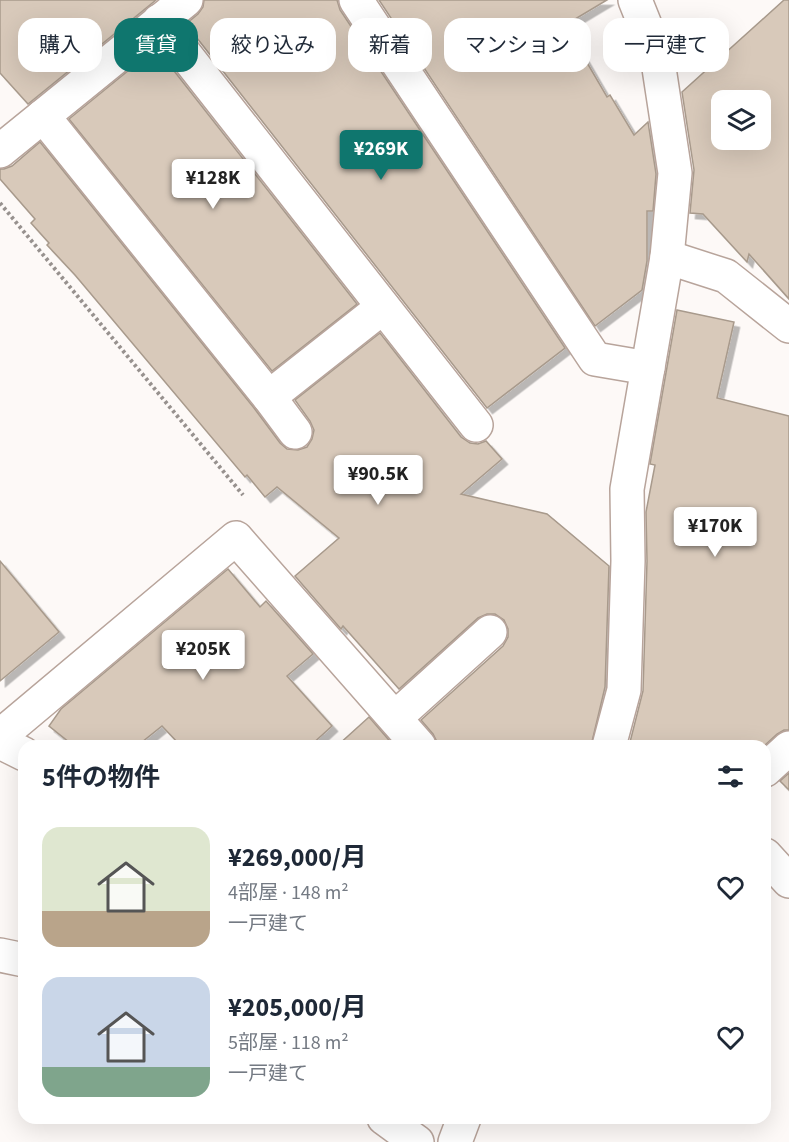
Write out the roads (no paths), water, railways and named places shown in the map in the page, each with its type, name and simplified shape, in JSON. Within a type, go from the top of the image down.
[{"type":"street","points":[[163,18],[186,0]]},
{"type":"street","points":[[356,0],[595,359],[648,368]]},
{"type":"street","points":[[611,740],[624,690],[628,561],[627,489],[667,257],[675,173],[657,55],[634,0]]},
{"type":"street","points":[[0,151],[114,58]]},
{"type":"street","points":[[198,71],[476,425]]},
{"type":"street","points":[[43,116],[295,432]]},
{"type":"street","points":[[667,257],[726,276],[789,326]]},
{"type":"street","points":[[269,398],[383,307]]},
{"type":"street","points":[[0,736],[236,538],[414,740]]},
{"type":"street","points":[[395,718],[490,632]]},
{"type":"street","points":[[0,742],[18,751]]},
{"type":"street","points":[[771,764],[789,748]]},
{"type":"street","points":[[771,862],[789,881]]},
{"type":"street","points":[[0,955],[18,959]]},
{"type":"street","points":[[392,1124],[417,1142]]},
{"type":"street","points":[[455,1142],[462,1124]]}]
